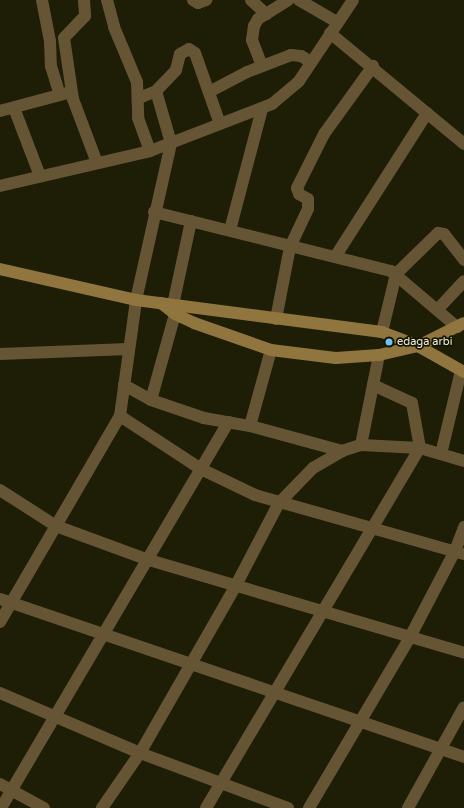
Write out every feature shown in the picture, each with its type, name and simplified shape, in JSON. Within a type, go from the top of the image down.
[{"type":"street","points":[[42,0],[50,41],[51,66],[60,95]]},
{"type":"street","points":[[50,41],[64,38],[85,16],[84,0]]},
{"type":"street","points":[[107,0],[114,27],[137,82],[138,118],[150,151]]},
{"type":"street","points":[[193,0],[198,3],[206,0]]},
{"type":"street","points":[[251,0],[266,14]]},
{"type":"street","points":[[262,66],[252,36],[255,22],[289,0]]},
{"type":"street","points":[[299,0],[337,22]]},
{"type":"street","points":[[0,186],[150,151],[262,109],[289,91],[311,62],[353,0]]},
{"type":"street","points":[[330,33],[373,66],[464,144]]},
{"type":"street","points":[[64,38],[72,91],[97,163]]},
{"type":"street","points":[[138,98],[156,91],[176,70],[180,54],[189,49],[194,53],[220,124]]},
{"type":"street","points":[[209,92],[262,66],[291,55],[301,56],[311,62]]},
{"type":"street","points":[[276,319],[290,247],[308,209],[308,200],[297,191],[306,168],[324,134],[373,66]]},
{"type":"street","points":[[0,111],[72,91]]},
{"type":"street","points":[[0,622],[5,601],[56,526],[120,416],[128,349],[136,300],[154,212],[171,143],[156,91]]},
{"type":"street","points":[[14,108],[40,176]]},
{"type":"street","points":[[230,230],[262,109]]},
{"type":"street","points":[[335,257],[427,113]]},
{"type":"street","points":[[154,212],[230,230],[396,274],[460,325],[418,346],[379,355],[336,358],[271,350],[214,331],[170,307]]},
{"type":"street","points":[[151,400],[170,307],[191,221]]},
{"type":"street","points":[[382,332],[396,274],[441,232],[464,260]]},
{"type":"street","points":[[0,269],[170,307],[382,332],[418,346],[462,372],[441,454]]},
{"type":"street","points":[[438,309],[464,281]]},
{"type":"street","points":[[0,354],[128,349]]},
{"type":"street","points":[[250,426],[271,350]]},
{"type":"street","points":[[361,445],[379,355]]},
{"type":"street","points":[[124,385],[151,400],[204,418],[250,426],[342,451]]},
{"type":"street","points":[[206,808],[276,693],[371,528],[420,448],[412,403],[373,385]]},
{"type":"street","points":[[120,416],[201,469],[255,495],[459,553]]},
{"type":"street","points":[[1,808],[57,716],[102,636],[149,560],[228,422]]},
{"type":"street","points":[[102,808],[140,753],[235,587],[279,503],[313,468],[342,451],[361,445],[420,448],[464,461]]},
{"type":"street","points":[[0,490],[56,526],[149,560],[235,587],[464,653]]},
{"type":"street","points":[[309,808],[459,553],[464,527]]},
{"type":"street","points":[[5,601],[190,666],[276,693],[464,757]]},
{"type":"street","points":[[0,693],[57,716],[140,753],[288,808]]},
{"type":"street","points":[[408,808],[464,707]]},
{"type":"street","points":[[0,784],[44,808]]},
{"type":"place","name":"edaga arbi","points":[[389,342]]}]
